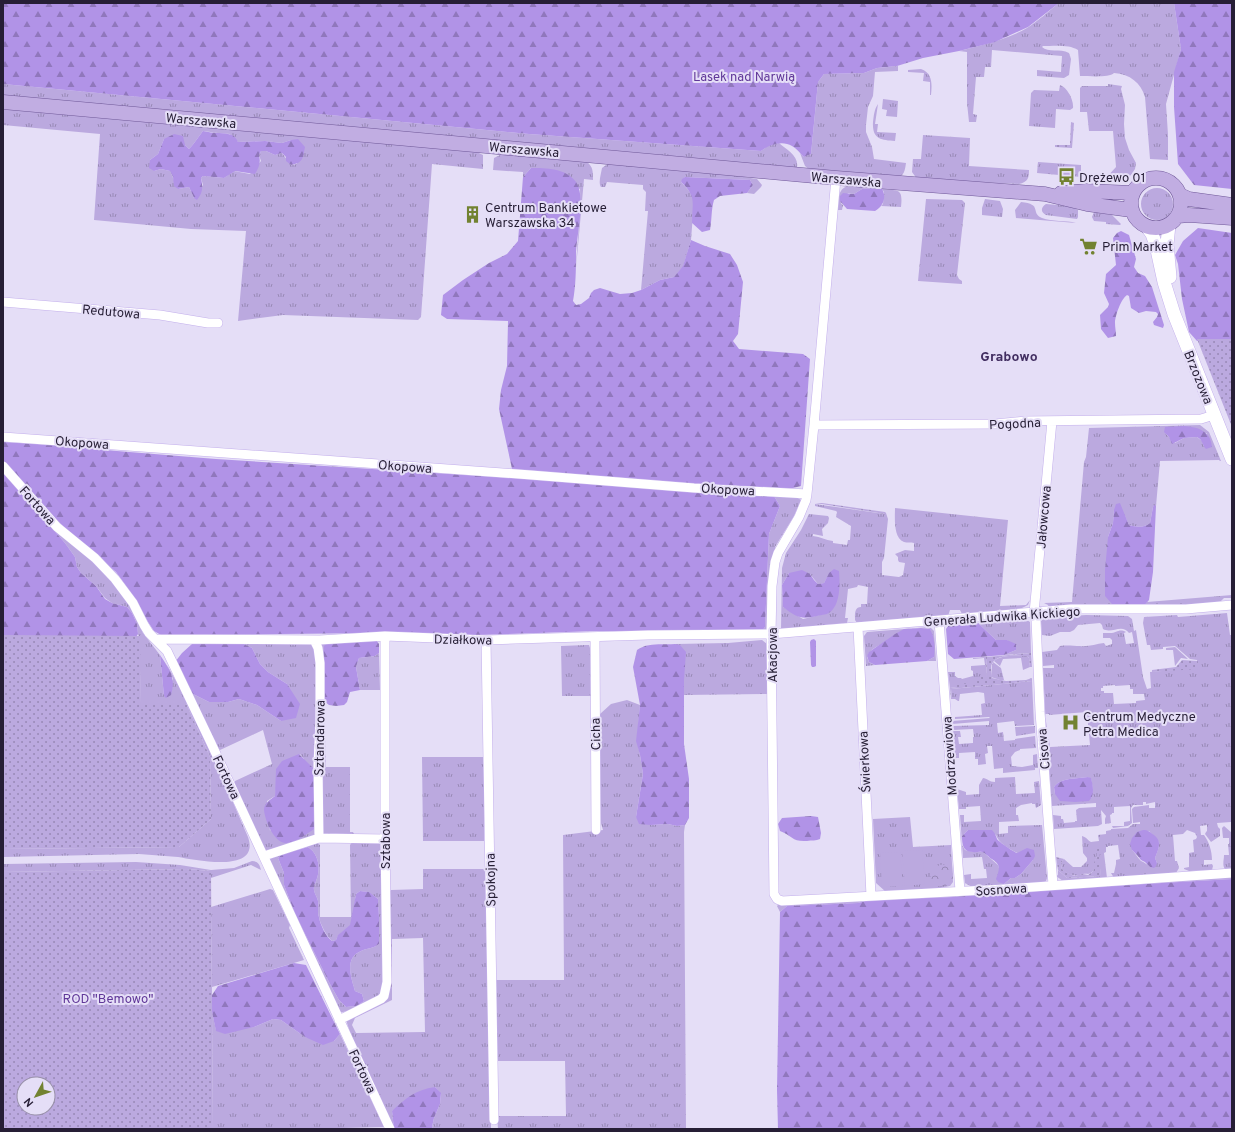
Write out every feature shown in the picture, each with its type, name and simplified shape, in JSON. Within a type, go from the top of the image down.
[{"type":"main road","name":"Warszawska","points":[[3,102],[836,178],[1044,194],[1086,191],[1133,193]]},
{"type":"main road","points":[[1173,221],[1181,205],[1180,195],[1176,188],[1164,179],[1148,179],[1140,184],[1133,193],[1131,210],[1138,220],[1146,227],[1157,228],[1189,215],[1232,218]]},
{"type":"main road","name":"Warszawska","points":[[1044,194],[1087,204],[1131,210]]},
{"type":"main road","points":[[1180,195],[1189,199],[1232,205]]},
{"type":"main road","name":"Brzozowa","points":[[1169,295],[1170,282],[1167,244],[1173,221]]},
{"type":"main road","name":"Brzozowa","points":[[1146,227],[1152,234],[1156,245],[1164,282],[1181,333],[1232,459]]},
{"type":"street","name":"Akacjowa","points":[[774,894],[772,586],[775,562],[778,553],[799,517],[807,494],[836,178]]},
{"type":"street","name":"Redutowa","points":[[3,302],[160,315],[208,323],[218,323]]},
{"type":"street","name":"Pogodna","points":[[814,425],[969,425],[1025,421],[1201,419],[1214,415]]},
{"type":"street","name":"Jałowcowa","points":[[1034,613],[1052,421]]},
{"type":"street","name":"Okopowa","points":[[3,437],[531,474],[694,488],[807,494]]},
{"type":"street","name":"Fortowa","points":[[3,466],[57,527],[95,558],[115,579],[133,603],[146,629],[167,651],[264,856],[390,1129]]},
{"type":"street","name":"Generała Ludwika Kickiego","points":[[772,634],[1071,609],[1186,609],[1232,605]]},
{"type":"street","name":"Cisowa","points":[[1034,613],[1036,620],[1040,712],[1053,885]]},
{"type":"street","name":"Modrzewiowa","points":[[939,621],[960,891]]},
{"type":"street","name":"Świerkowa","points":[[858,627],[871,896]]},
{"type":"street","name":"Działkowa","points":[[156,639],[314,640],[385,636],[486,640],[772,634]]},
{"type":"street","name":"Sztabowa","points":[[339,1020],[384,996],[387,982],[385,636]]},
{"type":"street","name":"Cicha","points":[[594,637],[596,830]]},
{"type":"street","name":"Sztandarowa","points":[[314,640],[319,652],[320,663],[318,764],[319,838]]},
{"type":"street","name":"Spokojna","points":[[486,640],[494,1120]]},
{"type":"street","points":[[264,856],[319,838],[385,839]]},
{"type":"street","name":"Sosnowa","points":[[774,894],[777,899],[782,901],[1232,873]]},
{"type":"green space","name":"Lasek nad Narwią","points":[[3,3],[1059,3],[1028,27],[995,42],[923,58],[897,66],[877,68],[864,73],[824,74],[818,82],[811,154],[804,157],[794,147],[784,143],[772,145],[761,151],[529,134],[3,84]]},
{"type":"green space","points":[[1059,3],[1174,3],[1181,49],[1166,104],[1168,160],[1150,159],[1145,97],[1141,87],[1130,77],[1120,74],[1114,73],[1103,76],[1080,76],[1078,50],[1066,46],[1042,47],[1047,50],[1069,53],[1071,59],[1069,75],[1064,78],[1037,76],[1037,70],[1061,72],[1062,56],[992,50],[991,67],[985,67],[984,77],[976,77],[973,114],[977,115],[976,122],[969,122],[967,103],[967,52],[959,51],[1011,36],[1027,28]]},
{"type":"green space","points":[[1174,3],[1232,3],[1232,189],[1194,185],[1178,164],[1174,107],[1174,72],[1181,49]]},
{"type":"green space","points":[[898,66],[898,71],[875,72],[873,96],[868,107],[866,132],[872,147],[874,159],[906,163],[902,175],[900,177],[809,169],[805,166],[800,153],[804,157],[811,154],[818,82],[824,74],[864,73],[877,68]]},
{"type":"green space","points":[[921,69],[930,76],[931,95],[930,82],[923,81],[924,73],[908,72],[908,70]]},
{"type":"green space","points":[[3,84],[529,134],[761,151],[769,145],[779,143],[794,156],[797,167],[794,168],[3,96]]},
{"type":"green space","points":[[1108,84],[1122,86],[1121,89],[1125,105],[1125,138],[1136,163],[1135,169],[1131,175],[1123,180],[1105,179],[1116,167],[1113,131],[1089,131],[1087,112],[1080,112],[1080,88],[1082,86],[1108,86]]},
{"type":"green space","points":[[1060,85],[1063,86],[1070,94],[1073,108],[1070,110],[1056,109],[1055,128],[1029,126],[1031,93],[1034,90],[1059,91]]},
{"type":"green space","points":[[883,99],[898,101],[897,117],[886,116],[887,110],[882,109]]},
{"type":"green space","points":[[878,104],[875,124],[878,124],[877,132],[896,133],[895,141],[878,138],[874,132],[873,122],[875,110]]},
{"type":"green space","points":[[3,109],[477,152],[483,155],[483,169],[432,164],[421,317],[418,320],[283,315],[238,321],[246,231],[191,229],[94,220],[100,134],[3,125]],"holes":[[[203,131],[230,134],[238,142],[265,141],[282,143],[291,140],[297,164],[291,165],[282,153],[275,155],[266,151],[261,151],[259,155],[261,161],[250,174],[234,171],[224,178],[203,176],[201,178],[203,185],[194,198],[189,187],[178,189],[170,171],[161,169],[154,171],[150,160],[158,154],[164,139],[185,145],[189,149]]]},
{"type":"green space","points":[[1071,122],[1074,123],[1072,148],[1055,147],[1055,145],[1070,145]]},
{"type":"green space","points":[[203,131],[230,134],[235,137],[238,142],[265,141],[282,143],[298,139],[305,147],[304,154],[298,163],[291,165],[286,161],[286,157],[282,153],[275,155],[266,151],[261,151],[259,155],[260,160],[258,169],[255,174],[235,171],[224,178],[203,176],[201,178],[201,192],[197,200],[194,198],[189,187],[178,189],[174,186],[173,177],[170,171],[161,169],[154,171],[149,168],[150,160],[158,154],[164,139],[174,134],[183,136],[185,145],[189,149]]},
{"type":"green space","points":[[923,135],[970,138],[969,166],[1029,170],[1028,177],[1026,181],[1019,184],[917,179],[912,172],[913,159],[921,159]]},
{"type":"green space","points":[[502,154],[587,162],[592,168],[593,180],[584,179],[576,268],[580,189],[531,168],[523,177],[523,172],[493,170],[494,158]]},
{"type":"green space","points":[[1038,162],[1081,165],[1081,177],[1037,173]]},
{"type":"green space","points":[[609,163],[724,174],[757,179],[762,185],[754,194],[747,193],[753,185],[750,180],[685,177],[681,182],[692,194],[694,201],[691,240],[683,267],[674,277],[660,280],[641,290],[648,211],[645,211],[646,192],[643,189],[643,185],[607,182],[605,187],[601,187],[600,181],[602,168]]},
{"type":"green space","points":[[531,168],[561,171],[572,177],[579,188],[581,206],[573,301],[576,305],[581,304],[589,298],[594,290],[600,288],[620,294],[632,293],[660,280],[674,277],[683,266],[691,240],[730,254],[737,265],[743,282],[738,334],[733,341],[739,349],[803,354],[810,359],[801,486],[793,488],[774,488],[774,496],[780,506],[769,534],[765,627],[762,631],[597,631],[477,635],[384,633],[161,635],[154,631],[137,601],[116,572],[49,513],[3,461],[3,442],[216,459],[514,478],[499,409],[501,390],[507,366],[508,321],[447,319],[441,315],[443,295],[489,263],[507,254],[518,241],[523,177]]},
{"type":"green space","points":[[685,177],[750,180],[753,185],[747,193],[720,196],[714,200],[710,230],[702,232],[692,223],[692,196],[681,182]]},
{"type":"green space","points":[[844,187],[874,188],[862,189],[854,194],[848,193],[841,204],[843,205],[842,210],[838,210],[840,192]]},
{"type":"green space","points":[[1154,188],[1160,188],[1169,192],[1173,204],[1169,216],[1160,220],[1154,220],[1145,216],[1141,207],[1141,201],[1145,192]]},
{"type":"green space","points":[[862,189],[882,189],[884,195],[882,204],[875,211],[847,209],[840,201],[840,196],[843,193],[854,194]]},
{"type":"green space","points":[[882,189],[899,192],[901,196],[901,207],[881,206],[883,204],[884,192]]},
{"type":"green space","points":[[926,199],[962,200],[965,203],[957,275],[962,281],[962,284],[918,281]]},
{"type":"green space","points":[[985,199],[1000,201],[1003,209],[1002,217],[982,215],[982,208]]},
{"type":"green space","points":[[1021,202],[1032,205],[1037,214],[1042,218],[1076,223],[1016,218],[1015,210]]},
{"type":"green space","points":[[1046,204],[1070,206],[1078,210],[1078,217],[1077,219],[1046,215],[1042,210]]},
{"type":"green space","points":[[1094,212],[1112,215],[1121,224],[1106,224],[1106,222],[1094,221],[1092,217]]},
{"type":"green space","points":[[1198,228],[1232,233],[1232,341],[1197,341],[1189,332],[1182,299],[1178,264],[1175,255],[1183,241]]},
{"type":"green space","points":[[1121,231],[1129,235],[1136,259],[1134,267],[1138,273],[1145,276],[1152,287],[1164,325],[1163,328],[1154,325],[1153,322],[1158,314],[1156,312],[1146,311],[1139,313],[1131,308],[1129,296],[1127,295],[1116,316],[1116,336],[1108,338],[1101,329],[1100,315],[1109,304],[1104,293],[1106,274],[1116,265],[1113,238]]},
{"type":"green space","points":[[1197,339],[1232,339],[1232,427]]},
{"type":"green space","points":[[1200,425],[1209,432],[1221,461],[1160,461],[1156,506],[1153,507],[1150,523],[1145,526],[1138,527],[1129,525],[1125,516],[1114,510],[1113,523],[1108,537],[1125,606],[1049,608],[1048,605],[1044,603],[1072,602],[1084,462],[1086,457],[1089,428]],"holes":[[[1207,433],[1204,446],[1202,441],[1197,437],[1184,438],[1175,443],[1166,434]]]},
{"type":"green space","points":[[1165,427],[1194,427],[1203,431],[1209,437],[1212,447],[1206,449],[1197,437],[1184,438],[1172,444],[1169,437],[1164,432]]},
{"type":"green space","points":[[3,471],[65,543],[75,557],[77,567],[81,573],[96,586],[105,599],[112,603],[127,607],[132,613],[137,624],[138,634],[136,637],[3,636]]},
{"type":"green space","points":[[774,496],[796,497],[801,500],[794,516],[775,547],[776,550],[767,623],[766,629],[762,631],[765,627],[769,534],[780,506]]},
{"type":"green space","points":[[815,503],[885,512],[885,514]]},
{"type":"green space","points":[[1120,503],[1129,525],[1138,527],[1145,526],[1150,523],[1153,507],[1154,505],[1156,506],[1153,572],[1149,600],[1143,607],[1112,604],[1105,596],[1105,570],[1108,537],[1113,523],[1116,504]]},
{"type":"green space","points":[[815,504],[885,514],[885,512],[888,519],[884,558],[882,562],[882,575],[899,577],[903,575],[905,563],[899,562],[898,557],[895,554],[905,550],[914,551],[914,543],[900,540],[895,527],[895,508],[1008,520],[1000,606],[1026,605],[1030,600],[1028,605],[1022,608],[1022,610],[962,614],[960,610],[950,610],[948,616],[857,623],[855,620],[855,612],[857,608],[861,607],[861,604],[867,604],[868,587],[858,585],[857,587],[848,589],[845,618],[848,618],[847,623],[781,629],[782,568],[786,553],[801,530],[809,514],[828,516],[829,518],[828,523],[822,529],[823,536],[813,534],[813,536],[833,541],[833,543],[847,545],[848,540],[850,540],[851,526],[836,517],[836,511],[815,506]],"holes":[[[789,573],[810,574],[818,584],[824,583],[829,574],[828,613],[803,619],[783,607],[782,585]]]},
{"type":"green space","points":[[42,516],[91,558],[124,594],[143,633],[160,655],[164,696],[173,679],[167,665],[200,726],[248,837],[249,849],[245,856],[236,860],[225,862],[211,862],[178,857],[139,854],[3,857],[3,849],[179,847],[211,819],[210,757],[186,703],[141,703],[139,636],[137,624],[132,613],[127,607],[112,603],[105,598],[96,586],[81,573],[77,567],[75,557]]},
{"type":"green space","points":[[834,569],[839,571],[840,582],[839,595],[832,611],[827,614],[803,618],[795,615],[783,607],[782,585],[789,573],[802,570],[810,574],[818,584],[824,583],[829,573]]},
{"type":"green space","points":[[1232,595],[1232,598],[1224,598],[1220,602],[1143,607],[1147,602]]},
{"type":"green space","points":[[1227,613],[1230,635],[1232,635],[1232,833],[1231,822],[1217,823],[1220,829],[1220,836],[1211,842],[1205,834],[1207,831],[1207,825],[1200,826],[1201,835],[1204,835],[1207,841],[1212,857],[1212,860],[1204,860],[1204,865],[1212,864],[1212,870],[1189,871],[1184,869],[1189,867],[1189,853],[1194,852],[1193,840],[1197,837],[1195,833],[1187,830],[1183,834],[1173,835],[1175,861],[1177,861],[1179,868],[1176,873],[1114,878],[1111,873],[1114,873],[1116,860],[1120,859],[1118,845],[1106,847],[1106,852],[1104,853],[1107,878],[1063,881],[1056,876],[1058,875],[1058,870],[1067,878],[1101,876],[1097,845],[1097,856],[1094,870],[1089,874],[1070,874],[1062,869],[1061,863],[1064,859],[1073,867],[1081,867],[1087,861],[1087,858],[1083,853],[1082,836],[1091,842],[1099,841],[1098,835],[1106,834],[1106,831],[1111,829],[1128,828],[1133,824],[1140,824],[1140,822],[1133,823],[1132,809],[1134,807],[1149,805],[1149,808],[1155,808],[1155,802],[1146,804],[1146,802],[1143,802],[1143,805],[1133,805],[1131,808],[1132,823],[1128,826],[1113,828],[1112,826],[1124,826],[1124,822],[1130,821],[1130,806],[1114,807],[1114,813],[1110,815],[1111,823],[1105,824],[1106,816],[1101,810],[1102,824],[1098,826],[1054,829],[1053,815],[1061,816],[1064,823],[1075,822],[1077,821],[1076,810],[1079,808],[1096,807],[1096,803],[1052,806],[1047,739],[1049,739],[1050,747],[1090,745],[1087,712],[1045,714],[1043,668],[1054,668],[1054,665],[1043,666],[1042,652],[1057,650],[1060,646],[1086,646],[1104,643],[1106,646],[1112,644],[1112,640],[1110,638],[1103,638],[1103,633],[1120,631],[1126,632],[1124,633],[1126,644],[1134,643],[1132,632],[1129,633],[1123,629],[1106,630],[1103,629],[1100,623],[1078,625],[1070,632],[1060,632],[1050,636],[1042,635],[1041,621],[1044,618],[1086,615],[1128,616],[1132,619],[1134,631],[1136,630],[1143,677],[1147,689],[1151,688],[1150,672],[1198,668],[1197,660],[1190,659],[1175,646],[1151,650],[1150,645],[1147,645],[1143,623],[1144,617],[1177,615],[1178,617]],"holes":[[[1130,685],[1130,689],[1133,689],[1133,694],[1144,694],[1145,700],[1136,701],[1136,703],[1114,704],[1113,693],[1104,693],[1104,691],[1101,691],[1101,688],[1103,688],[1103,686]],[[1088,777],[1091,779],[1093,789],[1091,798],[1055,794],[1054,787],[1057,784],[1070,779]],[[1149,831],[1159,843],[1155,858],[1157,863],[1150,867],[1141,861],[1132,850]]]},
{"type":"green space","points":[[1027,620],[1030,622],[1031,653],[1004,655],[1016,650],[1007,640],[996,640],[978,623]]},
{"type":"green space","points":[[978,623],[996,640],[1007,640],[1016,644],[1016,650],[1004,655],[954,659],[948,654],[946,629],[948,626]]},
{"type":"green space","points":[[930,627],[934,631],[936,661],[927,661],[934,657],[930,629],[916,628]]},
{"type":"green space","points":[[912,628],[900,632],[872,650],[867,657],[869,662],[875,665],[866,666],[864,636],[867,632]]},
{"type":"green space","points":[[904,629],[930,629],[932,632],[934,657],[927,661],[875,665],[869,662],[867,656],[869,652],[895,634]]},
{"type":"green space","points":[[3,635],[140,636],[141,703],[186,703],[210,757],[211,819],[179,847],[3,849]]},
{"type":"green space","points":[[814,639],[816,641],[816,666],[812,667],[810,642]]},
{"type":"green space","points":[[376,640],[379,644],[379,653],[375,656],[359,658],[356,667],[360,690],[350,692],[347,702],[344,705],[329,705],[324,701],[324,646],[327,643]]},
{"type":"green space","points":[[762,640],[767,644],[768,694],[684,695],[684,680],[675,644],[728,643]]},
{"type":"green space","points":[[242,643],[327,643],[324,701],[326,767],[350,767],[350,832],[353,832],[354,834],[265,851],[235,784],[235,781],[272,764],[263,730],[220,750],[217,747],[191,693],[209,702],[228,702],[239,699],[257,705],[281,721],[287,684],[268,672],[260,664],[252,648]],"holes":[[[300,754],[304,759],[270,831],[267,801],[275,796],[276,789]]]},
{"type":"green space","points":[[242,643],[252,648],[260,664],[268,672],[287,684],[300,704],[296,718],[281,721],[257,705],[239,699],[228,702],[209,702],[191,693],[175,662],[182,653],[192,644]]},
{"type":"green space","points":[[655,644],[680,645],[686,652],[684,680],[684,744],[689,779],[689,818],[685,825],[677,826],[668,824],[639,824],[636,817],[643,774],[636,741],[640,705],[633,667],[637,650],[641,647]]},
{"type":"green space","points":[[589,645],[591,651],[591,696],[562,696],[561,646]]},
{"type":"green space","points":[[1175,647],[1188,659],[1181,658],[1175,666],[1173,650],[1166,650],[1166,648]]},
{"type":"green space","points":[[379,653],[380,690],[360,690],[356,667],[359,658],[375,656]]},
{"type":"green space","points":[[1031,653],[1032,667],[1030,667],[1029,658],[1027,656],[1005,656],[995,660],[992,663],[991,672],[992,678],[1006,681],[1026,680],[1032,678],[1032,681],[951,689],[951,699],[950,688],[957,687],[957,684],[975,684],[975,677],[987,676],[986,657]]},
{"type":"green space","points":[[160,655],[171,674],[173,683],[171,695],[166,698],[164,696]]},
{"type":"green space","points":[[1005,656],[1027,656],[1029,658],[1030,667],[1023,670],[1021,658],[1003,659],[1000,666],[1001,667],[994,661]]},
{"type":"green space","points":[[986,657],[987,676],[975,684],[957,685],[957,687],[950,688],[948,672],[955,672],[955,676],[962,679],[973,676],[971,666],[985,665],[984,658],[973,658]]},
{"type":"green space","points":[[1182,660],[1198,661],[1198,669],[1152,672],[1152,670],[1176,667]]},
{"type":"green space","points":[[993,662],[1001,668],[1004,680],[991,677]]},
{"type":"green space","points":[[1032,681],[1034,725],[1015,726],[1014,721],[997,723],[998,733],[1003,732],[1004,741],[1035,736],[1036,748],[1020,749],[1011,757],[1012,766],[1022,767],[1033,765],[1033,755],[1037,754],[1038,768],[1035,768],[1035,770],[1003,773],[1003,768],[994,769],[992,746],[987,746],[988,753],[985,754],[986,764],[978,765],[978,759],[975,759],[975,752],[959,753],[959,758],[955,758],[953,731],[960,731],[961,737],[958,737],[959,744],[973,743],[974,737],[973,729],[953,730],[953,726],[989,725],[989,721],[952,724],[952,721],[990,718],[955,719],[955,717],[982,715],[981,704],[985,703],[984,693],[978,692],[960,694],[958,701],[952,699],[951,689]]},
{"type":"green space","points":[[627,700],[640,705],[637,741],[643,774],[636,817],[651,825],[685,825],[686,1129],[498,1129],[497,1116],[566,1116],[565,1061],[497,1061],[496,980],[564,980],[563,835],[603,830],[600,820],[600,714],[611,704]]},
{"type":"green space","points":[[1035,726],[1035,733],[1016,736],[1015,727]]},
{"type":"green space","points":[[299,754],[315,770],[316,828],[293,842],[285,843],[277,839],[271,830],[266,820],[264,808],[265,805],[275,796],[276,769],[282,761]]},
{"type":"green space","points":[[422,757],[484,757],[484,841],[423,841]]},
{"type":"green space","points":[[1015,777],[1016,794],[1035,793],[1034,782],[1039,781],[1041,805],[1036,808],[1035,804],[1032,803],[1021,805],[1016,808],[1016,815],[1018,815],[1019,821],[999,822],[999,834],[1008,833],[1008,826],[1042,825],[1047,878],[1043,883],[972,887],[965,883],[964,875],[971,874],[971,879],[987,878],[982,857],[963,858],[962,845],[965,850],[972,852],[983,852],[998,865],[1004,884],[1011,878],[1015,878],[1021,874],[1033,860],[1007,847],[998,839],[996,835],[986,830],[968,830],[962,836],[962,844],[960,815],[964,815],[964,822],[981,821],[980,806],[959,809],[957,789],[966,792],[966,795],[979,794],[979,785],[983,778],[995,782],[995,778]]},
{"type":"green space","points":[[1088,777],[1091,778],[1093,790],[1089,801],[1060,801],[1055,794],[1054,787],[1057,784],[1065,780]]},
{"type":"green space","points":[[818,817],[821,833],[820,839],[798,841],[780,831],[778,824],[782,818]]},
{"type":"green space","points":[[910,817],[913,847],[951,845],[953,882],[950,886],[936,889],[886,892],[876,883],[873,819]]},
{"type":"green space","points":[[1224,826],[1232,833],[1232,869],[1225,869],[1223,862],[1224,855],[1229,855],[1229,838],[1223,838],[1222,828]]},
{"type":"green space","points":[[968,830],[992,830],[998,840],[1013,851],[1017,853],[1027,848],[1034,850],[1035,856],[1021,874],[1015,878],[1011,878],[1004,884],[998,882],[996,879],[999,867],[996,862],[983,852],[970,852],[965,849],[962,842],[962,836]]},
{"type":"green space","points":[[1143,830],[1150,832],[1157,838],[1159,843],[1155,858],[1157,863],[1154,868],[1150,867],[1141,860],[1132,850],[1130,844],[1132,838],[1137,832]]},
{"type":"green space","points":[[353,841],[377,841],[382,849],[385,981],[384,987],[376,999],[356,1009],[341,1012],[338,1010],[320,973],[268,859],[269,856],[316,842],[320,845],[320,917],[351,917],[350,845]],"holes":[[[308,847],[317,858],[319,867],[318,876],[314,885],[318,901],[318,915],[324,930],[332,941],[336,940],[352,923],[356,894],[360,891],[368,892],[378,899],[379,944],[356,954],[352,958],[350,968],[355,991],[362,994],[364,1001],[357,1006],[346,1007],[339,1000],[295,914],[284,885],[284,873],[278,858],[282,854]]]},
{"type":"green space","points":[[1099,844],[1101,876],[1067,878],[1058,870],[1056,857],[1064,859],[1061,863],[1062,869],[1066,872],[1074,876],[1083,874],[1088,875],[1094,870],[1094,863],[1097,856],[1097,845]]},
{"type":"green space","points":[[308,847],[315,854],[319,867],[318,876],[314,885],[318,901],[318,913],[322,927],[332,941],[336,940],[338,935],[350,925],[356,894],[360,891],[369,892],[378,899],[379,944],[356,954],[352,958],[350,968],[355,991],[362,994],[364,1001],[357,1006],[346,1007],[339,1000],[295,914],[284,885],[284,873],[278,858],[282,854]]},
{"type":"green space","points":[[922,850],[925,884],[905,886],[902,851]]},
{"type":"green space","points":[[900,852],[903,886],[882,887],[880,853]]},
{"type":"green space","points":[[252,861],[256,862],[260,866],[261,870],[251,865],[211,878],[211,871],[187,869],[3,872],[3,864],[136,862],[180,865],[211,870],[234,868]]},
{"type":"green space","points":[[952,864],[953,879],[946,886],[931,886],[931,874],[939,865]]},
{"type":"green space","name":"ROD \"Bemowo\"","points":[[187,869],[211,871],[213,1129],[3,1129],[3,872]]},
{"type":"green space","points":[[423,869],[485,869],[491,1129],[433,1129],[434,1118],[440,1104],[441,1094],[435,1087],[392,1111],[394,1129],[353,1041],[347,1023],[347,1020],[388,993],[388,893],[391,890],[423,889]],"holes":[[[423,938],[425,1032],[356,1033],[352,1025],[355,1018],[392,1000],[392,939]]]},
{"type":"green space","points":[[1232,877],[1232,879],[1038,890],[953,897],[870,900],[858,903],[787,906],[780,912],[777,906],[779,904]]},
{"type":"green space","points":[[1232,879],[1232,1129],[778,1129],[777,1090],[780,912],[787,906],[858,903],[870,900],[953,897],[1038,890]]},
{"type":"green space","points":[[270,889],[273,890],[290,925],[289,928],[304,960],[212,987],[211,907]]},
{"type":"green space","points":[[294,963],[306,965],[340,1034],[334,1041],[323,1045],[305,1037],[281,1020],[273,1019],[254,1027],[225,1034],[216,1031],[212,1012],[212,995],[218,986]]},
{"type":"green space","points":[[212,1012],[216,1030],[254,1027],[273,1019],[281,1020],[305,1037],[334,1041],[340,1034],[384,1127],[213,1129]]},
{"type":"green space","points":[[435,1087],[441,1093],[440,1104],[432,1127],[433,1129],[394,1129],[392,1111],[416,1092]]},
{"type":"place","name":"Drężewo 01","points":[[1066,177]]},
{"type":"place","name":"Centrum Bankietowe Warszawska 34","points":[[472,214]]},
{"type":"place","name":"Prim Market","points":[[1089,246]]},
{"type":"place","name":"Centrum Medyczne Petra Medica","points":[[1070,723]]},
{"type":"district","name":"Grabowo","points":[[1009,356]]}]
